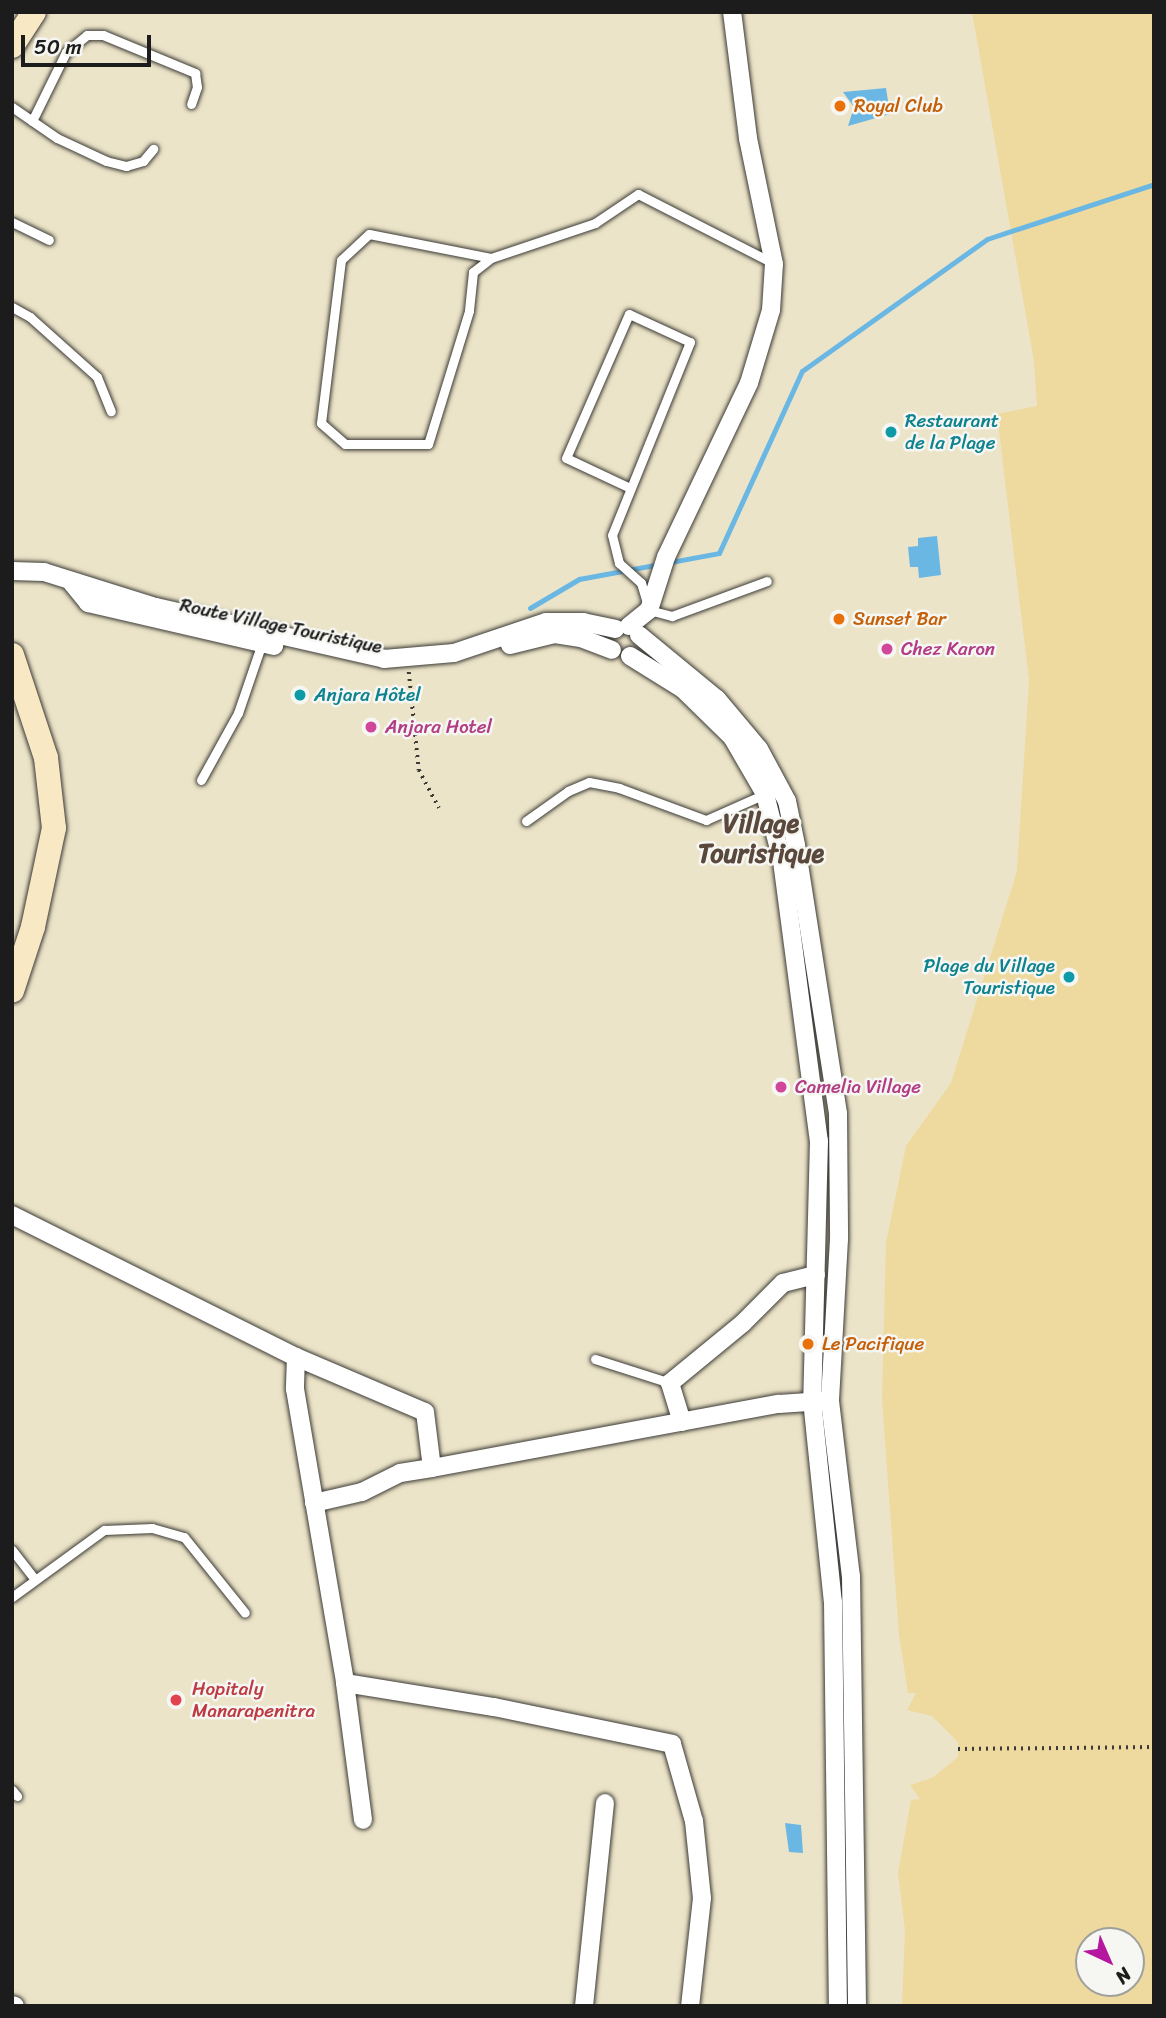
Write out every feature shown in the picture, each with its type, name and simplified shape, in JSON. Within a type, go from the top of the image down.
[{"type":"main road","points":[[12,46],[34,12]]},
{"type":"main road","points":[[12,655],[46,758],[54,828],[33,927],[12,987]]},
{"type":"street","points":[[612,650],[609,641],[627,630],[649,610],[649,583],[666,557],[749,383],[771,310],[774,264],[748,138],[732,12]]},
{"type":"street","name":"Route Village Touristique","points":[[12,571],[44,572],[72,583],[100,586],[156,607],[331,653],[365,668],[409,669],[540,635],[581,638],[630,656],[712,713],[765,794],[782,861],[817,1110],[820,1220],[816,1275],[821,1401]]},
{"type":"street","name":"Route Village Touristique","points":[[72,583],[88,603],[262,643],[384,659],[465,655],[546,622],[583,622],[627,630]]},
{"type":"street","points":[[627,630],[637,649],[630,656]]},
{"type":"street","points":[[627,630],[736,718],[759,749],[787,801],[838,1114],[839,1240],[821,1401],[850,1576],[847,1966],[838,2006]]},
{"type":"street","points":[[12,1215],[296,1357],[425,1412],[432,1468]]},
{"type":"street","points":[[682,1422],[670,1383],[743,1323],[783,1283],[816,1275]]},
{"type":"street","points":[[296,1357],[295,1389],[345,1684],[363,1820]]},
{"type":"street","points":[[314,1503],[362,1492],[400,1473],[682,1422],[821,1401]]},
{"type":"street","points":[[345,1684],[507,1710],[672,1744],[694,1821],[702,1898],[690,2006]]},
{"type":"street","points":[[584,2006],[605,1803]]},
{"type":"street","points":[[847,1966],[857,2006]]},
{"type":"lane","points":[[33,121],[66,52],[88,35],[103,34],[195,73],[197,87],[191,104]]},
{"type":"lane","points":[[12,107],[57,138],[126,166],[143,160],[153,149]]},
{"type":"lane","points":[[491,258],[369,234],[341,260],[321,423],[345,444],[428,443],[469,311],[473,272],[491,258],[595,223],[638,194],[774,264]]},
{"type":"lane","points":[[12,222],[49,240]]},
{"type":"lane","points":[[12,307],[30,317],[97,377],[111,411]]},
{"type":"lane","points":[[628,487],[566,458],[629,314],[690,342],[628,487],[612,535],[619,563],[649,583]]},
{"type":"lane","points":[[649,610],[672,616],[767,581]]},
{"type":"lane","points":[[201,780],[238,713],[262,643]]},
{"type":"lane","points":[[526,821],[568,791],[589,782],[619,788],[706,820],[765,794]]},
{"type":"lane","points":[[595,1359],[670,1383]]},
{"type":"lane","points":[[12,1597],[104,1530],[152,1528],[184,1536],[246,1613]]},
{"type":"lane","points":[[12,1550],[35,1579]]},
{"type":"path","points":[[409,669],[419,770],[439,808]]},
{"type":"path","points":[[958,1749],[1154,1747]]},
{"type":"sand","name":"Plage du Village Touristique","points":[[972,12],[1154,12],[1154,2006],[902,2006],[905,1930],[898,1873],[911,1800],[920,1799],[910,1785],[932,1778],[958,1757],[958,1742],[932,1716],[907,1710],[916,1693],[908,1693],[899,1635],[882,1399],[886,1243],[906,1146],[951,1083],[1017,871],[1029,680],[997,414],[1037,406],[1034,361]]},
{"type":"water","points":[[886,88],[890,114],[848,126],[854,107],[843,92]]},
{"type":"water","points":[[937,536],[941,575],[919,578],[918,567],[910,567],[908,547],[918,546],[918,538]]},
{"type":"water","points":[[785,1823],[801,1825],[803,1853],[789,1852]]},
{"type":"waterway","points":[[530,608],[579,579],[719,553],[802,371],[987,239],[1154,184]]},
{"type":"place","name":"Royal Club","points":[[840,106]]},
{"type":"place","name":"Restaurant de la Plage","points":[[891,432]]},
{"type":"place","name":"Sunset Bar","points":[[839,619]]},
{"type":"place","name":"Chez Karon","points":[[887,649]]},
{"type":"place","name":"Anjara Hôtel","points":[[300,695]]},
{"type":"place","name":"Anjara Hotel","points":[[371,727]]},
{"type":"place","name":"Plage du Village Touristique","points":[[1069,977]]},
{"type":"place","name":"Camelia Village","points":[[781,1087]]},
{"type":"place","name":"Le Pacifique","points":[[808,1344]]},
{"type":"place","name":"Hopitaly Manarapenitra","points":[[176,1700]]},
{"type":"district","name":"Village Touristique","points":[[761,839]]}]
